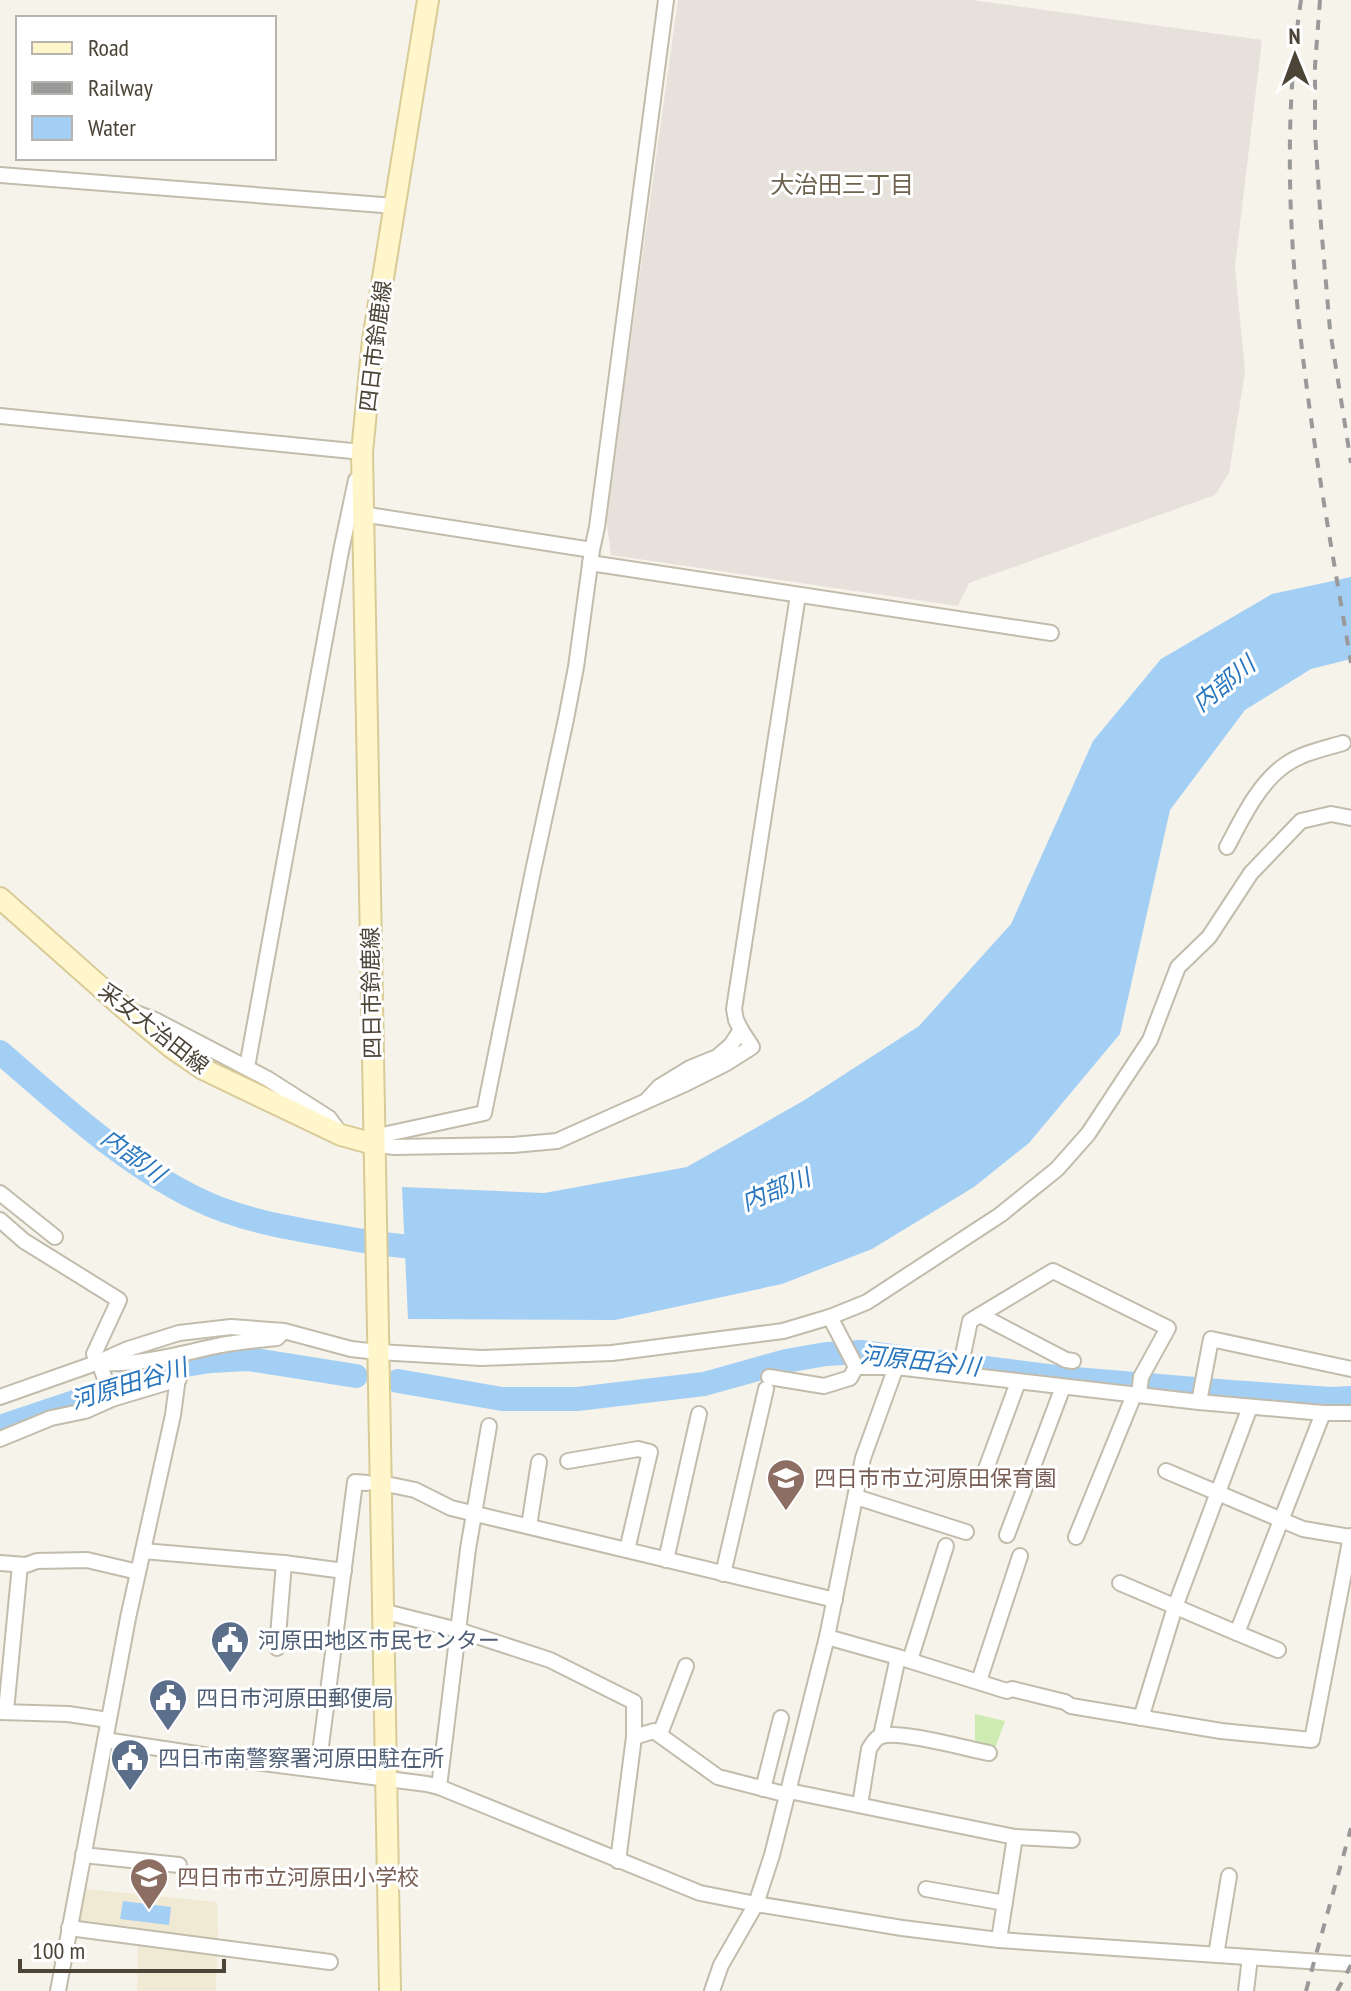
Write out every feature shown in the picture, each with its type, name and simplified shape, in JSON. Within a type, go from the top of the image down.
[{"type":"main road","name":"四日市鈴鹿線","points":[[390,1991],[362,452],[373,340],[428,0]]},
{"type":"main road","name":"采女大治田線","points":[[0,898],[124,1008],[203,1069],[341,1135],[374,1144]]},
{"type":"street","points":[[374,1144],[387,1134],[484,1113],[576,667],[666,0]]},
{"type":"street","points":[[0,175],[395,206]]},
{"type":"street","points":[[0,416],[362,452],[341,551],[247,1067]]},
{"type":"street","points":[[362,514],[798,595],[1051,633]]},
{"type":"street","points":[[374,1144],[409,1147],[557,1141],[647,1100],[659,1087],[690,1068],[717,1057],[731,1045],[741,1030],[734,1009],[798,595]]},
{"type":"street","points":[[1227,847],[1262,788],[1284,766],[1306,754],[1343,743]]},
{"type":"street","points":[[0,1397],[182,1332],[231,1327],[284,1331],[351,1349],[379,1346],[481,1358],[612,1353],[783,1331],[867,1302],[1000,1215],[1057,1169],[1088,1134],[1150,1040],[1178,967],[1209,937],[1251,873],[1301,821],[1331,814],[1351,818]]},
{"type":"street","points":[[124,1008],[155,1020],[247,1067],[329,1118],[341,1135]]},
{"type":"street","points":[[0,1193],[55,1237]]},
{"type":"street","points":[[0,1220],[24,1241],[119,1300],[94,1354],[112,1398]]},
{"type":"street","points":[[960,1372],[970,1321],[1053,1271],[1168,1328],[1076,1537]]},
{"type":"street","points":[[980,1315],[1073,1361]]},
{"type":"street","points":[[723,1574],[768,1383],[824,1386],[850,1378],[853,1362],[830,1317]]},
{"type":"street","points":[[99,1362],[119,1363],[181,1356],[223,1345],[277,1338],[284,1331]]},
{"type":"street","points":[[1200,1394],[1211,1339],[1351,1369]]},
{"type":"street","points":[[58,1991],[108,1720],[173,1415],[181,1356]]},
{"type":"street","points":[[853,1362],[960,1372],[1063,1387],[1200,1394],[1250,1407],[1323,1413],[1351,1411]]},
{"type":"street","points":[[712,1991],[721,1965],[756,1904],[772,1855],[827,1637],[863,1458],[896,1367]]},
{"type":"street","points":[[0,1439],[51,1418],[85,1411],[112,1398],[179,1377]]},
{"type":"street","points":[[983,1477],[1018,1382]]},
{"type":"street","points":[[1007,1535],[1063,1387]]},
{"type":"street","points":[[1141,1718],[1175,1607],[1250,1407]]},
{"type":"street","points":[[1237,1633],[1323,1413]]},
{"type":"street","points":[[666,1560],[699,1414]]},
{"type":"street","points":[[439,1787],[473,1513],[489,1426]]},
{"type":"street","points":[[568,1461],[638,1449],[650,1452],[627,1550]]},
{"type":"street","points":[[529,1526],[539,1462]]},
{"type":"street","points":[[827,1637],[1007,1691],[1012,1689],[1071,1706],[1221,1731],[1312,1740],[1351,1537],[1303,1529],[1166,1471]]},
{"type":"street","points":[[318,1769],[355,1482],[367,1483]]},
{"type":"street","points":[[391,1485],[415,1490],[451,1508],[835,1600]]},
{"type":"street","points":[[856,1497],[966,1532]]},
{"type":"street","points":[[860,1805],[869,1749],[881,1736],[904,1658],[946,1546]]},
{"type":"street","points":[[143,1551],[344,1571]]},
{"type":"street","points":[[979,1681],[1020,1556]]},
{"type":"street","points":[[0,1563],[20,1565],[37,1561],[87,1560],[138,1572]]},
{"type":"street","points":[[277,1648],[284,1563]]},
{"type":"street","points":[[20,1565],[3,1712],[68,1714],[108,1720]]},
{"type":"street","points":[[1120,1583],[1278,1650]]},
{"type":"street","points":[[382,1611],[458,1630],[550,1660],[634,1702],[634,1737],[618,1861]]},
{"type":"street","points":[[660,1734],[686,1666]]},
{"type":"street","points":[[763,1789],[781,1718]]},
{"type":"street","points":[[634,1737],[654,1731],[718,1777],[763,1789],[860,1805],[1015,1837],[1072,1840]]},
{"type":"street","points":[[881,1736],[907,1736],[989,1753]]},
{"type":"street","points":[[105,1740],[439,1787],[700,1893],[756,1904],[999,1940],[1351,1964]]},
{"type":"street","points":[[999,1940],[1015,1837]]},
{"type":"street","points":[[83,1855],[179,1865]]},
{"type":"street","points":[[1216,1955],[1229,1876]]},
{"type":"street","points":[[926,1889],[1005,1903]]},
{"type":"street","points":[[69,1928],[330,1962]]},
{"type":"street","points":[[1246,1991],[1250,1957]]},
{"type":"shaded area","points":[[678,0],[972,0],[1262,40],[1235,266],[1245,372],[1229,473],[1215,495],[969,583],[958,606],[611,555],[606,517]]},
{"type":"shaded area","name":"四日市市立河原田小学校","points":[[86,1889],[217,1902],[218,1944],[83,1925],[79,1920]]},
{"type":"shaded area","name":"四日市市立河原田小学校","points":[[138,1942],[217,1949],[216,1991],[137,1991]]},
{"type":"green space","points":[[975,1714],[1005,1721],[994,1751],[979,1748],[975,1743]]},
{"type":"water","points":[[1351,577],[1351,659],[1311,669],[1245,710],[1170,810],[1120,1034],[1029,1143],[974,1187],[872,1249],[782,1284],[615,1320],[408,1319],[402,1187],[544,1193],[687,1167],[803,1101],[919,1026],[1011,924],[1093,741],[1161,659],[1272,594]]},
{"type":"water","points":[[123,1901],[171,1907],[169,1925],[120,1919]]},
{"type":"waterway","name":"内部川","points":[[0,1052],[117,1150],[195,1198],[244,1217],[295,1229],[370,1242],[438,1249]]},
{"type":"waterway","name":"河原田谷川","points":[[398,1381],[502,1399],[577,1399],[704,1384],[786,1361],[861,1352],[1063,1378],[1351,1398]]},
{"type":"waterway","name":"河原田谷川","points":[[0,1427],[166,1368],[211,1361],[248,1359],[356,1376]]},
{"type":"railway","points":[[1301,0],[1292,82],[1290,165],[1293,249],[1311,416],[1351,663]]},
{"type":"railway","points":[[1320,0],[1315,66],[1315,132],[1321,225],[1330,330],[1351,463]]},
{"type":"railway","points":[[1306,1991],[1351,1828]]},
{"type":"railway","points":[[1337,1991],[1351,1965]]},
{"type":"place","name":"四日市市立河原田保育園","points":[[786,1512]]},
{"type":"place","name":"河原田地区市民センター","points":[[230,1674]]},
{"type":"place","name":"四日市河原田郵便局","points":[[168,1732]]},
{"type":"place","name":"四日市南警察署河原田駐在所","points":[[130,1792]]},
{"type":"place","name":"四日市市立河原田小学校","points":[[149,1911]]},
{"type":"district","name":"大治田三丁目","points":[[842,185]]}]
